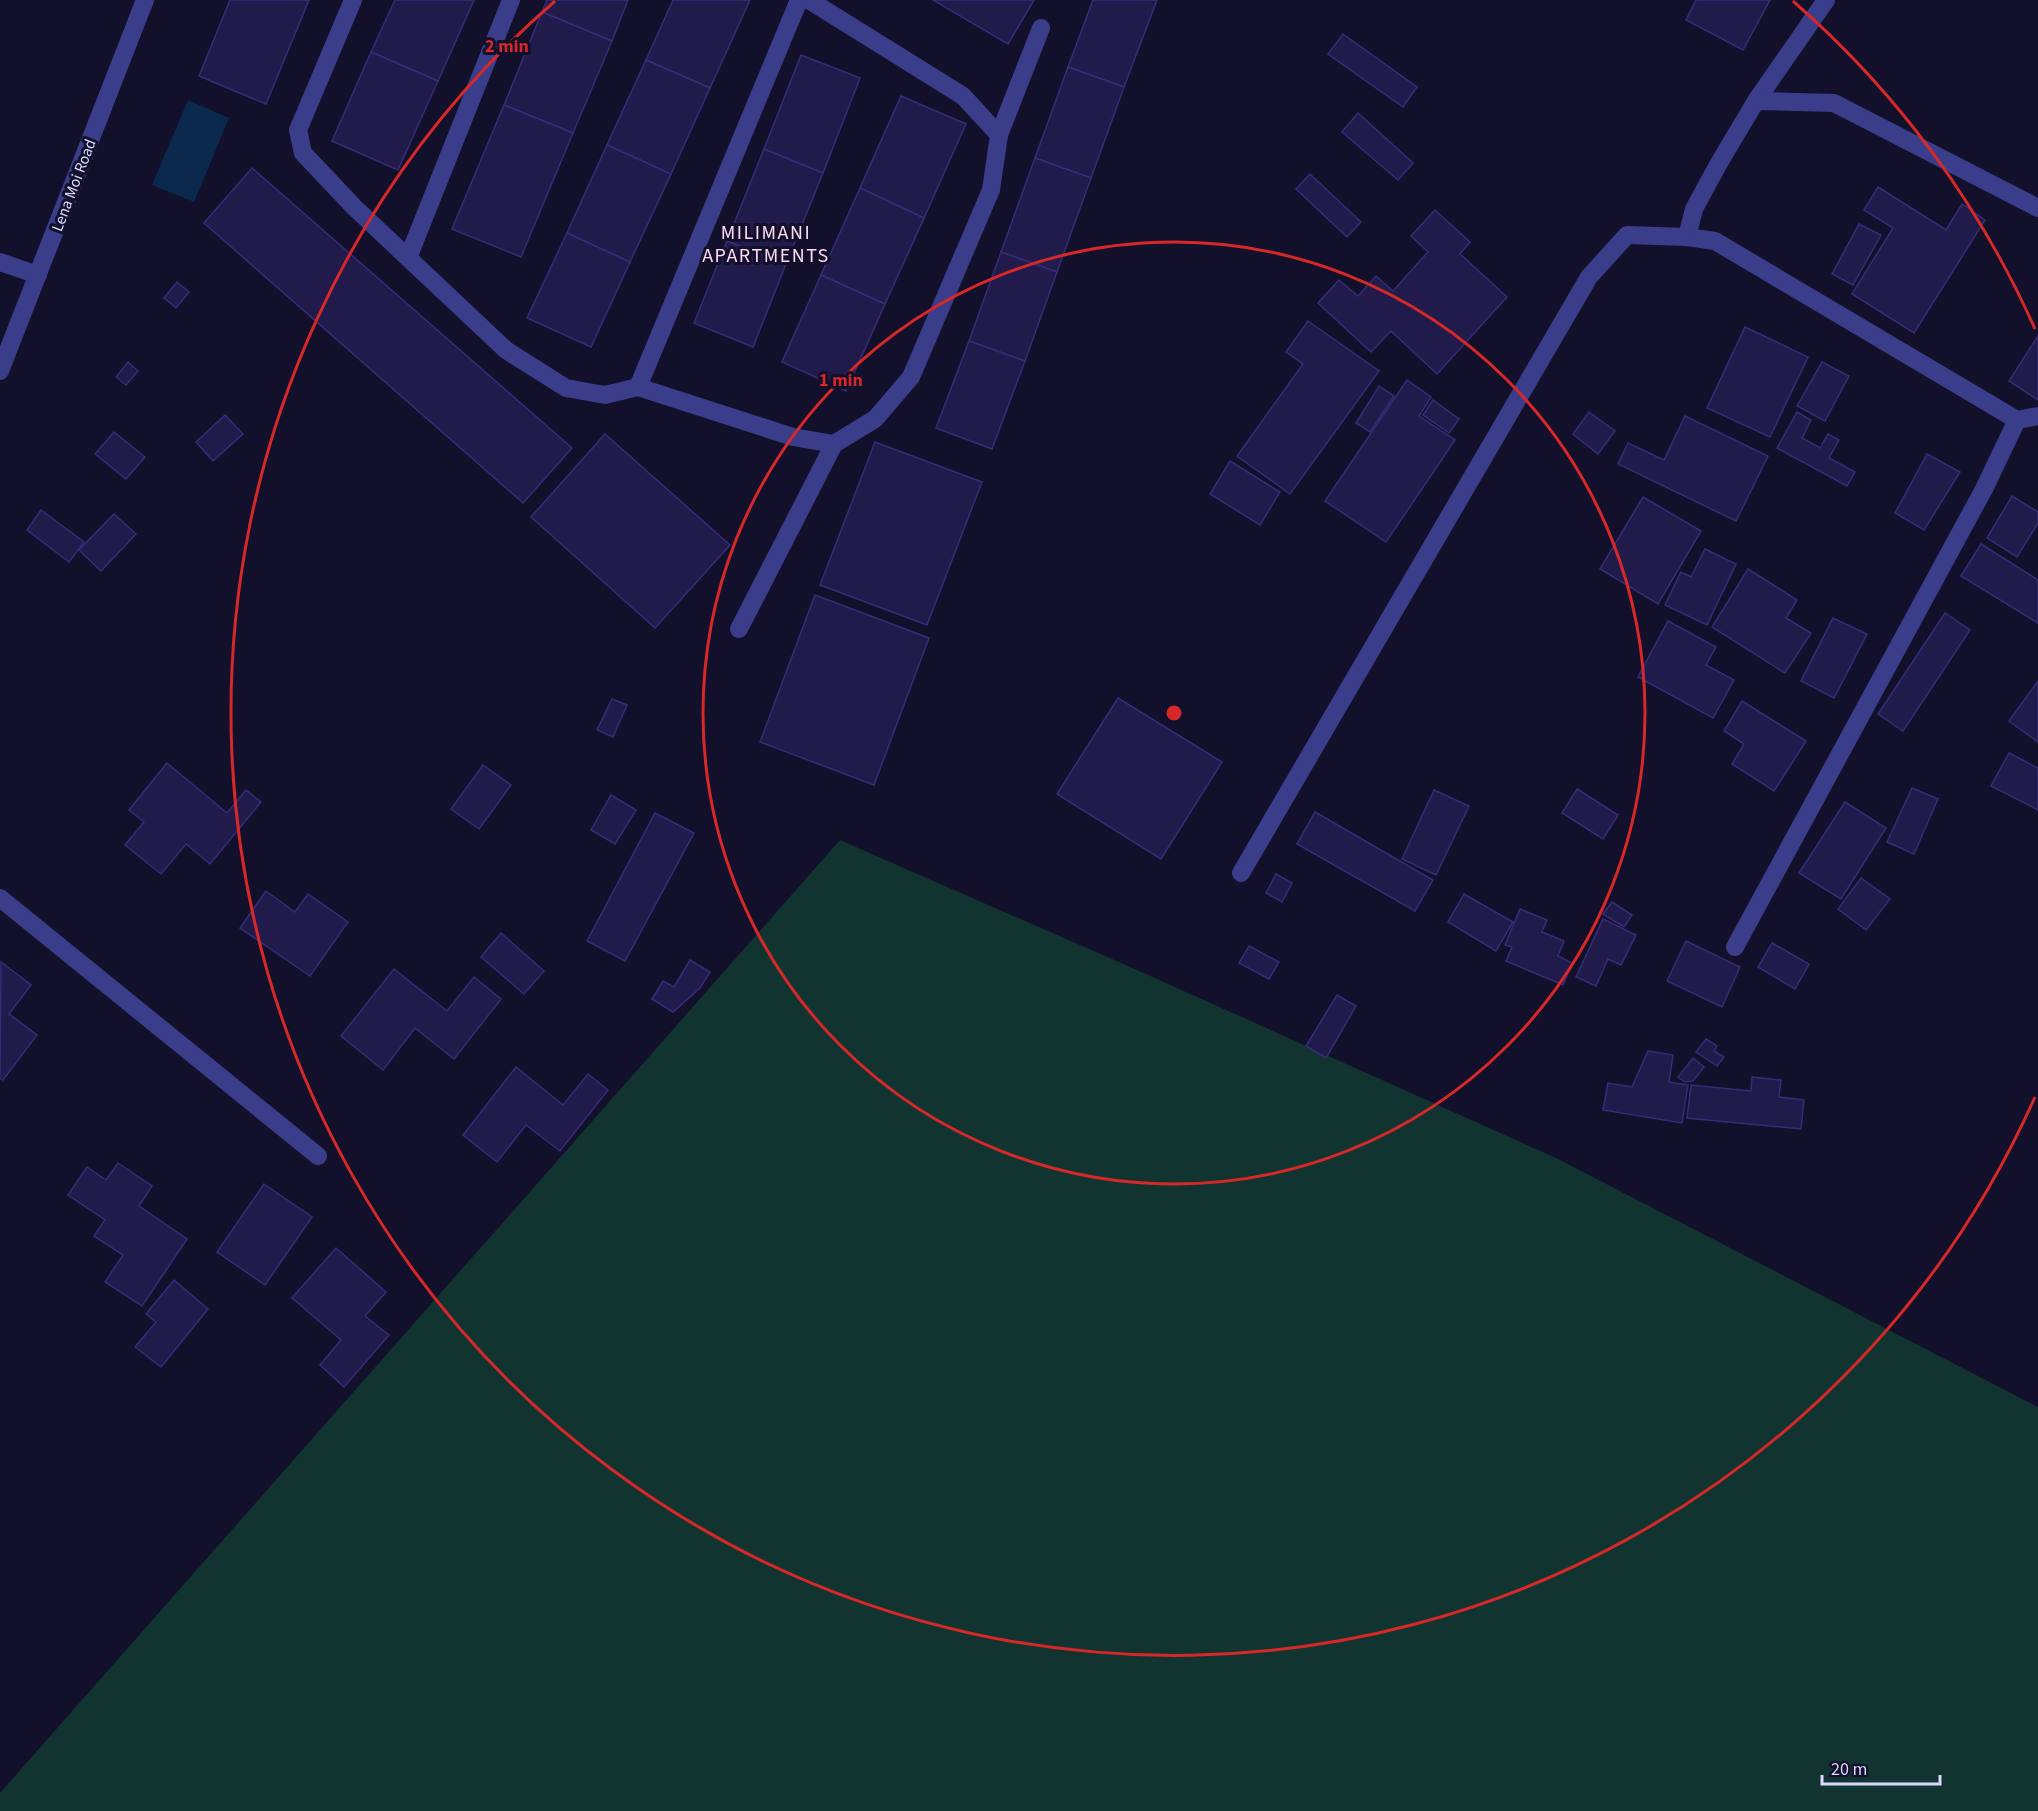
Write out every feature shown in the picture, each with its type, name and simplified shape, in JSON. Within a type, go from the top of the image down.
[{"type":"street","name":"Lena Moi Road","points":[[0,371],[145,0]]},
{"type":"street","points":[[353,0],[298,130],[303,153],[354,207],[506,350],[566,388],[605,395],[638,387],[793,437],[834,444]]},
{"type":"street","points":[[408,258],[512,0]]},
{"type":"street","points":[[638,387],[799,0]]},
{"type":"street","points":[[809,0],[963,96],[999,135]]},
{"type":"street","points":[[1687,237],[1694,210],[1756,101],[1826,0]]},
{"type":"street","points":[[739,629],[834,444],[875,418],[911,377],[991,190],[999,135],[1041,28]]},
{"type":"street","points":[[1756,101],[1834,103],[2038,208]]},
{"type":"street","points":[[1241,873],[1589,277],[1627,235],[1687,237],[1715,241],[2017,420],[2038,416]]},
{"type":"street","points":[[0,262],[38,275]]},
{"type":"street","points":[[1735,947],[1984,489],[2017,420]]},
{"type":"street","points":[[0,898],[318,1156]]},
{"type":"green space","points":[[840,840],[1556,1158],[2038,1407],[2038,1811],[0,1811],[0,1793]]},
{"type":"water","points":[[188,100],[229,118],[194,202],[152,185]]},
{"type":"building","points":[[230,0],[309,0],[266,104],[199,76]]},
{"type":"building","points":[[395,0],[474,0],[438,81],[371,52]]},
{"type":"building","points":[[547,0],[628,0],[612,41],[542,12]]},
{"type":"building","points":[[673,0],[750,0],[710,88],[646,60]]},
{"type":"building","points":[[933,0],[1034,0],[1008,44]]},
{"type":"building","points":[[1093,0],[1157,0],[1124,87],[1068,67]]},
{"type":"building","points":[[1696,0],[1770,0],[1743,50],[1686,20]]},
{"type":"building","points":[[542,12],[612,41],[573,133],[504,105]]},
{"type":"building","points":[[1343,34],[1417,87],[1403,107],[1328,54]]},
{"type":"building","points":[[371,52],[438,81],[398,170],[332,141]]},
{"type":"building","points":[[801,55],[860,78],[823,173],[764,149]]},
{"type":"building","points":[[646,60],[710,88],[671,174],[607,145]]},
{"type":"building","points":[[1068,67],[1124,87],[1091,178],[1035,158]]},
{"type":"building","points":[[901,96],[966,124],[924,218],[860,188]]},
{"type":"building","points":[[504,105],[573,133],[521,257],[452,229]]},
{"type":"building","points":[[1358,113],[1413,163],[1398,180],[1342,132]]},
{"type":"building","points":[[607,145],[671,174],[630,262],[567,233]]},
{"type":"building","points":[[764,149],[823,173],[786,264],[727,241]]},
{"type":"building","points":[[1035,158],[1091,178],[1057,272],[1001,252]]},
{"type":"building","points":[[252,168],[572,448],[523,503],[204,223]]},
{"type":"building","points":[[1310,174],[1361,222],[1347,237],[1296,189]]},
{"type":"building","points":[[1878,187],[1946,230],[1962,204],[1985,220],[1914,333],[1852,294],[1893,228],[1864,210]]},
{"type":"building","points":[[860,188],[924,218],[885,304],[821,275]]},
{"type":"building","points":[[1435,210],[1470,242],[1460,254],[1507,297],[1437,374],[1391,331],[1371,352],[1318,303],[1339,280],[1358,296],[1376,276],[1393,291],[1428,252],[1411,236]]},
{"type":"building","points":[[1859,224],[1881,235],[1853,285],[1832,274]]},
{"type":"building","points":[[567,233],[630,262],[591,347],[527,318]]},
{"type":"building","points":[[727,241],[786,264],[753,347],[694,323]]},
{"type":"building","points":[[1001,252],[1057,272],[1025,361],[969,341]]},
{"type":"building","points":[[821,275],[885,304],[846,391],[782,362]]},
{"type":"building","points":[[177,282],[189,292],[176,308],[164,298]]},
{"type":"building","points":[[1308,321],[1379,371],[1290,494],[1237,456],[1303,364],[1286,352]]},
{"type":"building","points":[[1745,327],[1808,357],[1770,437],[1707,408]]},
{"type":"building","points":[[2038,336],[2038,400],[2009,381]]},
{"type":"building","points":[[969,341],[1025,361],[992,449],[936,428]]},
{"type":"building","points":[[128,362],[138,371],[126,385],[116,377]]},
{"type":"building","points":[[1822,362],[1849,376],[1825,421],[1797,406]]},
{"type":"building","points":[[1407,380],[1431,397],[1419,416],[1455,440],[1386,542],[1325,501]]},
{"type":"building","points":[[1379,386],[1394,396],[1370,432],[1356,423]]},
{"type":"building","points":[[1433,400],[1459,419],[1449,433],[1423,415]]},
{"type":"building","points":[[1589,412],[1615,431],[1598,454],[1573,434]]},
{"type":"building","points":[[1797,412],[1811,420],[1802,438],[1820,448],[1828,434],[1839,440],[1829,458],[1855,472],[1847,486],[1777,448]]},
{"type":"building","points":[[225,415],[243,434],[213,461],[196,442]]},
{"type":"building","points":[[1685,416],[1768,456],[1736,521],[1618,464],[1628,443],[1664,460]]},
{"type":"building","points":[[114,432],[145,457],[126,479],[95,454]]},
{"type":"building","points":[[605,434],[730,545],[655,628],[531,517]]},
{"type":"building","points":[[875,442],[982,482],[927,625],[820,585]]},
{"type":"building","points":[[1927,454],[1960,472],[1924,530],[1895,513]]},
{"type":"building","points":[[1230,461],[1280,492],[1260,525],[1210,494]]},
{"type":"building","points":[[2012,496],[2038,512],[2038,523],[2017,557],[1987,538]]},
{"type":"building","points":[[1643,497],[1701,531],[1658,604],[1600,569]]},
{"type":"building","points":[[41,510],[84,542],[69,562],[27,530]]},
{"type":"building","points":[[114,514],[136,534],[101,571],[79,550]]},
{"type":"building","points":[[1981,544],[2038,580],[2038,623],[1961,576]]},
{"type":"building","points":[[1705,549],[1736,564],[1707,625],[1665,605],[1681,572],[1691,577]]},
{"type":"building","points":[[1748,569],[1797,600],[1786,618],[1811,633],[1785,673],[1712,627]]},
{"type":"building","points":[[815,595],[929,638],[874,785],[760,742]]},
{"type":"building","points":[[1945,613],[1970,630],[1903,731],[1878,714]]},
{"type":"building","points":[[1833,618],[1867,634],[1834,698],[1801,681]]},
{"type":"building","points":[[1668,621],[1716,647],[1706,665],[1734,680],[1713,718],[1638,677]]},
{"type":"building","points":[[2038,681],[2038,742],[2009,721]]},
{"type":"building","points":[[1118,698],[1222,762],[1161,859],[1057,794]]},
{"type":"building","points":[[612,699],[627,705],[613,737],[597,730]]},
{"type":"building","points":[[1742,701],[1806,741],[1774,791],[1732,764],[1744,744],[1724,731]]},
{"type":"building","points":[[2009,753],[2038,768],[2038,810],[1991,786]]},
{"type":"building","points":[[167,763],[227,813],[246,790],[261,802],[210,864],[186,844],[161,874],[125,845],[144,822],[129,810]]},
{"type":"building","points":[[483,765],[511,785],[479,829],[451,809]]},
{"type":"building","points":[[1912,788],[1938,799],[1914,854],[1887,842]]},
{"type":"building","points":[[1577,789],[1618,815],[1603,839],[1562,813]]},
{"type":"building","points":[[1434,790],[1469,806],[1436,875],[1402,859]]},
{"type":"building","points":[[611,795],[636,810],[615,844],[591,830]]},
{"type":"building","points":[[1845,802],[1886,828],[1841,899],[1799,873]]},
{"type":"building","points":[[1315,812],[1433,880],[1415,911],[1297,844]]},
{"type":"building","points":[[655,813],[694,833],[625,961],[587,941]]},
{"type":"building","points":[[1276,874],[1292,883],[1282,902],[1266,893]]},
{"type":"building","points":[[1861,878],[1890,899],[1866,930],[1838,909]]},
{"type":"building","points":[[266,891],[295,912],[308,894],[348,922],[310,976],[240,928]]},
{"type":"building","points":[[1464,894],[1513,922],[1496,951],[1448,922]]},
{"type":"building","points":[[1612,902],[1632,915],[1624,927],[1603,914]]},
{"type":"building","points":[[1520,909],[1547,920],[1542,932],[1564,941],[1558,956],[1572,963],[1563,985],[1506,961],[1512,947],[1505,945]]},
{"type":"building","points":[[1603,919],[1636,935],[1621,965],[1608,959],[1596,986],[1576,977]]},
{"type":"building","points":[[501,933],[544,971],[524,994],[481,957]]},
{"type":"building","points":[[1686,941],[1740,967],[1722,1007],[1667,981]]},
{"type":"building","points":[[1772,943],[1809,964],[1795,989],[1758,967]]},
{"type":"building","points":[[1249,946],[1279,962],[1269,979],[1239,963]]},
{"type":"building","points":[[690,960],[710,972],[700,988],[673,1012],[652,999],[663,981],[674,987]]},
{"type":"building","points":[[1,962],[31,985],[9,1014],[37,1035],[3,1080],[0,1078]]},
{"type":"building","points":[[394,969],[447,1011],[474,977],[501,999],[454,1059],[415,1028],[383,1070],[341,1036]]},
{"type":"building","points":[[1337,995],[1356,1006],[1326,1058],[1306,1046]]},
{"type":"building","points":[[1706,1039],[1717,1046],[1714,1051],[1724,1057],[1717,1066],[1696,1052]]},
{"type":"building","points":[[1648,1051],[1673,1055],[1669,1082],[1688,1085],[1682,1123],[1603,1110],[1608,1083],[1632,1087]]},
{"type":"building","points":[[1693,1058],[1704,1067],[1693,1081],[1685,1082],[1678,1077]]},
{"type":"building","points":[[516,1067],[563,1105],[588,1074],[608,1090],[560,1151],[526,1125],[497,1162],[463,1135]]},
{"type":"building","points":[[1752,1077],[1781,1080],[1779,1097],[1804,1100],[1801,1129],[1687,1118],[1691,1085],[1751,1091]]},
{"type":"building","points":[[118,1163],[152,1186],[139,1206],[187,1239],[142,1306],[105,1282],[123,1255],[94,1236],[105,1220],[68,1195],[87,1167],[106,1180]]},
{"type":"building","points":[[264,1184],[312,1217],[265,1285],[217,1252]]},
{"type":"building","points":[[336,1248],[386,1292],[365,1316],[389,1335],[344,1387],[320,1365],[341,1340],[292,1298]]},
{"type":"building","points":[[174,1280],[208,1309],[161,1367],[135,1347],[156,1322],[146,1314]]},
{"type":"district","name":"MILIMANI APARTMENTS","points":[[766,244]]}]
